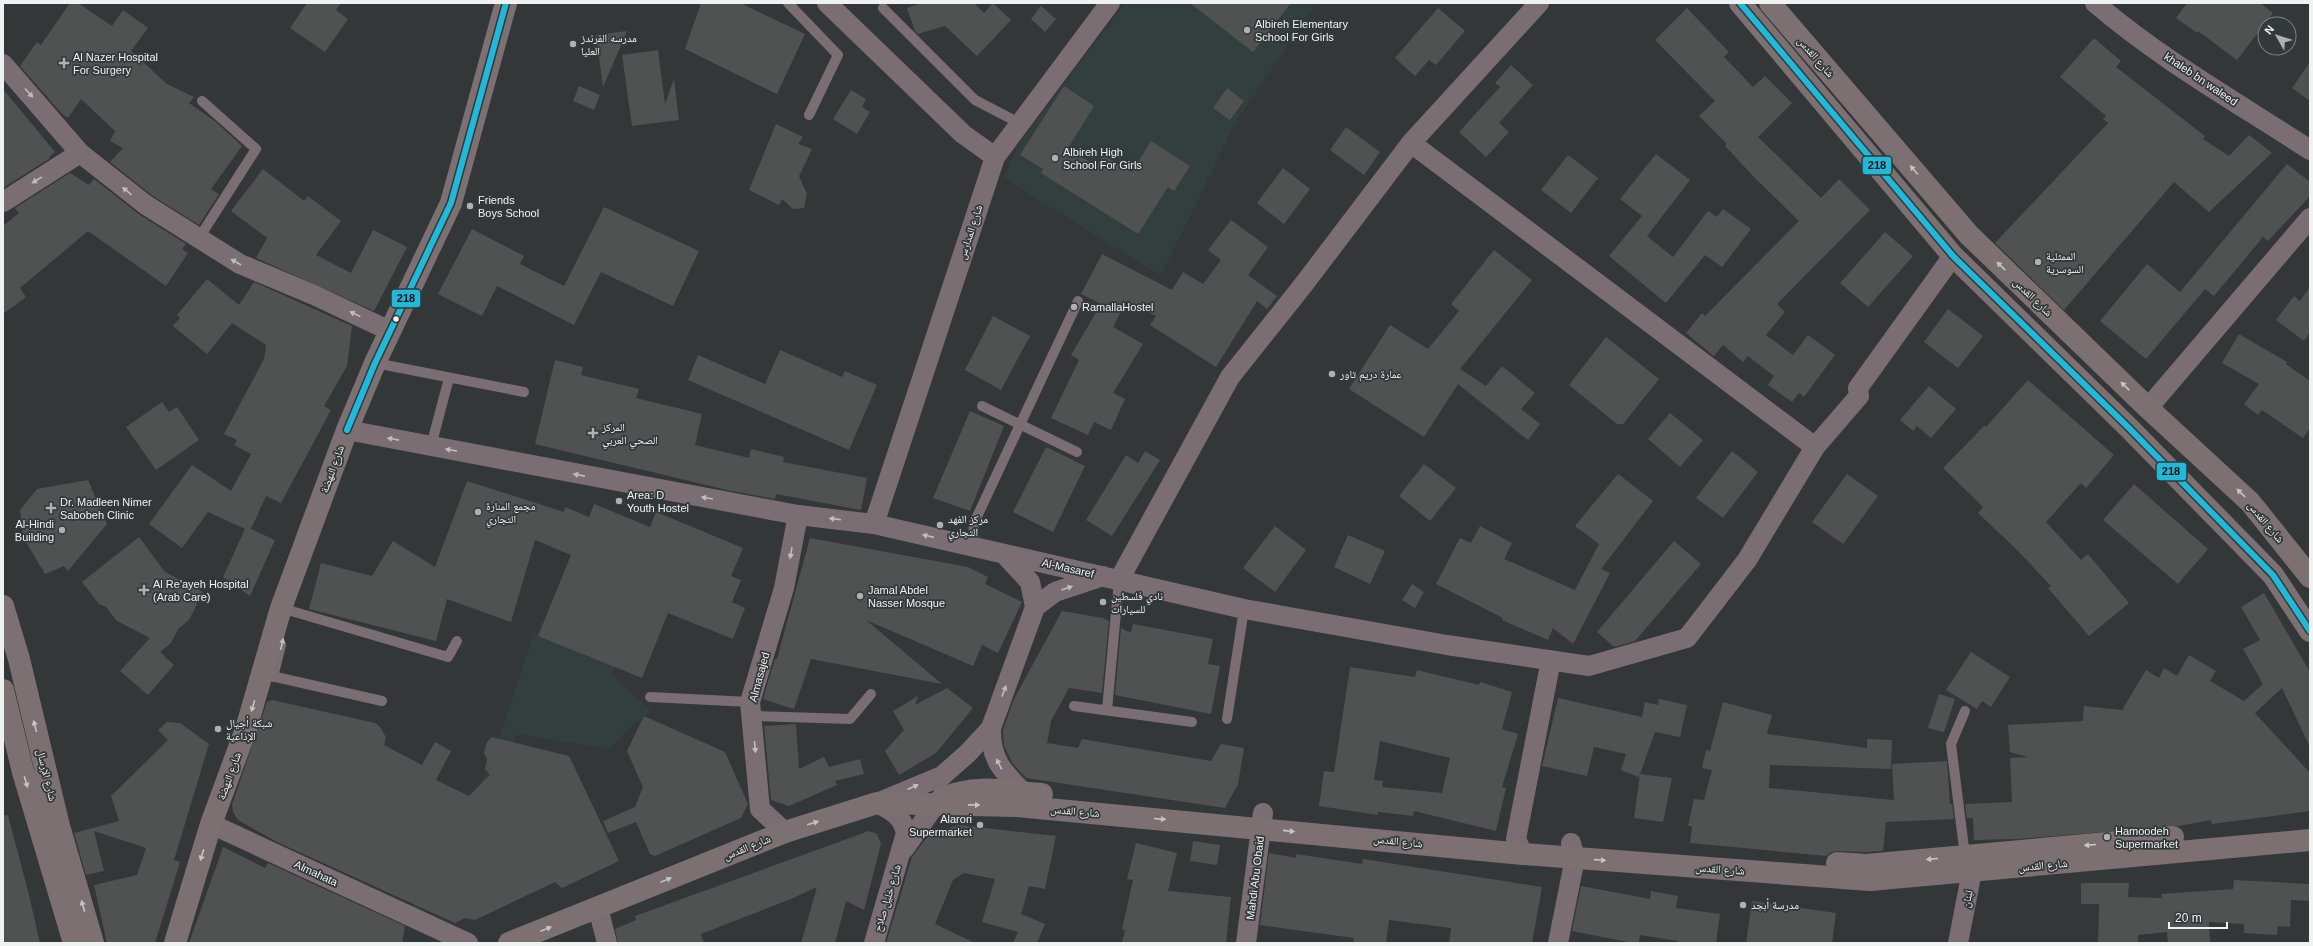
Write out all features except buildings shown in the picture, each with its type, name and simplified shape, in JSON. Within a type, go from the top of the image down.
[{"type":"main road","name":"شارع النهضة","points":[[175,943],[212,824],[246,729],[268,675],[286,609],[347,430],[375,363],[451,203],[506,3]]},
{"type":"main road","points":[[1740,3],[1754,22],[1953,256],[2129,428],[2273,575],[2310,631]]},
{"type":"main road","name":"شارع القدس","points":[[1770,3],[1968,235],[2148,408],[2250,502],[2310,577]]},
{"type":"main road","points":[[1953,256],[1968,235]]},
{"type":"main road","name":"شارع الإرسال","points":[[3,606],[19,658],[59,826],[93,943]]},
{"type":"main road","name":"شارع الإرسال","points":[[3,690],[23,772],[74,943]]},
{"type":"main road","points":[[935,805],[940,799],[959,791],[977,789],[1520,846],[1866,865],[1969,863],[2310,826]]},
{"type":"main road","name":"شارع القدس","points":[[509,943],[785,832],[877,803],[1016,806],[1262,820]]},
{"type":"main road","name":"شارع القدس","points":[[1969,863],[2310,840]]},
{"type":"street","points":[[827,3],[963,134],[994,157],[1110,3]]},
{"type":"street","points":[[1539,3],[1411,143],[1304,284],[1230,377],[1111,578],[1244,609],[1447,645],[1589,666],[1687,638],[1747,560],[1815,448],[1859,396],[1858,388],[1953,256]]},
{"type":"street","name":"khaleb bn waleed","points":[[2095,3],[2114,19],[2195,76],[2310,150]]},
{"type":"street","points":[[3,64],[80,153],[146,205],[240,264],[314,295],[390,331]]},
{"type":"street","points":[[1411,143],[1815,448]]},
{"type":"street","points":[[3,202],[80,153]]},
{"type":"street","name":"شارع المدارس","points":[[874,524],[994,157]]},
{"type":"street","points":[[2148,408],[2310,218]]},
{"type":"street","name":"Al-Masaref","points":[[347,430],[798,514],[874,524],[973,545],[1006,556],[1045,562],[1111,578]]},
{"type":"street","name":"Almasajed","points":[[785,832],[760,809],[751,709],[784,588],[798,514]]},
{"type":"street","name":"Al-Masaref","points":[[1006,556],[1030,582],[1035,607],[1055,592],[1111,578]]},
{"type":"street","points":[[1024,793],[1003,773],[991,743],[991,728],[1035,607]]},
{"type":"street","points":[[1520,846],[1552,660]]},
{"type":"street","points":[[877,803],[942,776],[968,753],[991,728]]},
{"type":"street","points":[[877,803],[896,812],[904,823],[906,833],[901,854]]},
{"type":"street","points":[[901,854],[935,805]]},
{"type":"street","name":"Mahdi Abu Obaid","points":[[1246,943],[1262,820]]},
{"type":"street","name":"Almahata","points":[[212,824],[468,943]]},
{"type":"street","points":[[1558,943],[1573,850]]},
{"type":"street","name":"شارع خليل صلاح","points":[[874,943],[901,854]]},
{"type":"street","name":"لبنان","points":[[1958,943],[1969,863]]},
{"type":"street","points":[[598,908],[607,943]]},
{"type":"lane","points":[[788,3],[838,55],[809,115]]},
{"type":"lane","points":[[883,8],[975,100],[1020,124]]},
{"type":"lane","points":[[199,238],[256,149],[202,101]]},
{"type":"lane","points":[[973,545],[974,523],[1078,301]]},
{"type":"lane","points":[[375,363],[524,392]]},
{"type":"lane","points":[[431,446],[449,378]]},
{"type":"lane","points":[[982,406],[1078,452]]},
{"type":"lane","points":[[1107,710],[1111,578]]},
{"type":"lane","points":[[286,609],[448,657],[457,641]]},
{"type":"lane","points":[[1227,720],[1244,609]]},
{"type":"lane","points":[[268,675],[382,701]]},
{"type":"lane","points":[[650,697],[850,719],[870,694]]},
{"type":"lane","points":[[1074,706],[1192,722]]},
{"type":"lane","points":[[1965,711],[1951,744],[1969,863]]},
{"type":"shaded area","points":[[1125,3],[1316,3],[1234,125],[1161,276],[1004,178],[1020,142]]},
{"type":"shaded area","points":[[534,633],[618,652],[612,675],[652,712],[635,722],[610,749],[517,734],[499,781],[424,913],[412,908],[477,792],[505,722]]},
{"type":"transit line","name":"218","points":[[347,430],[375,363],[451,203],[506,3]]},
{"type":"transit line","name":"218","points":[[1740,3],[1953,256],[2129,428],[2273,575],[2310,631]]},
{"type":"place","name":"Albireh Elementary School For Girls","points":[[1247,30]]},
{"type":"place","name":"مدرسه الفرندز العليا","points":[[573,44]]},
{"type":"place","name":"Al Nazer Hospital For Surgery","points":[[64,63]]},
{"type":"place","name":"Albireh High School For Girls","points":[[1055,158]]},
{"type":"place","name":"Friends Boys School","points":[[470,206]]},
{"type":"place","name":"الممثلية السوسرية","points":[[2038,262]]},
{"type":"place","name":"RamallaHostel","points":[[1074,307]]},
{"type":"place","name":"عمارة دريم تاور","points":[[1332,374]]},
{"type":"place","name":"المركز الصحي العربي","points":[[593,433]]},
{"type":"place","name":"Area: D Youth Hostel","points":[[619,501]]},
{"type":"place","name":"Dr. Madleen Nimer Sabobeh Clinic","points":[[51,508]]},
{"type":"place","name":"مجمع المنارة التجاري","points":[[478,512]]},
{"type":"place","name":"مركز الفهد التجاري","points":[[940,525]]},
{"type":"place","name":"Al-Hindi Building","points":[[62,530]]},
{"type":"place","name":"Al Re'ayeh Hospital (Arab Care)","points":[[144,590]]},
{"type":"place","name":"Jamal Abdel Nasser Mosque","points":[[860,596]]},
{"type":"place","name":"نادي فلسطين للسيارات","points":[[1103,602]]},
{"type":"place","name":"شبكة أجيال الإذاعية","points":[[218,729]]},
{"type":"place","name":"Alarori Supermarket","points":[[980,825]]},
{"type":"place","name":"Hamoodeh Supermarket","points":[[2107,837]]},
{"type":"place","name":"مدرسة أبجد","points":[[1743,905]]}]
